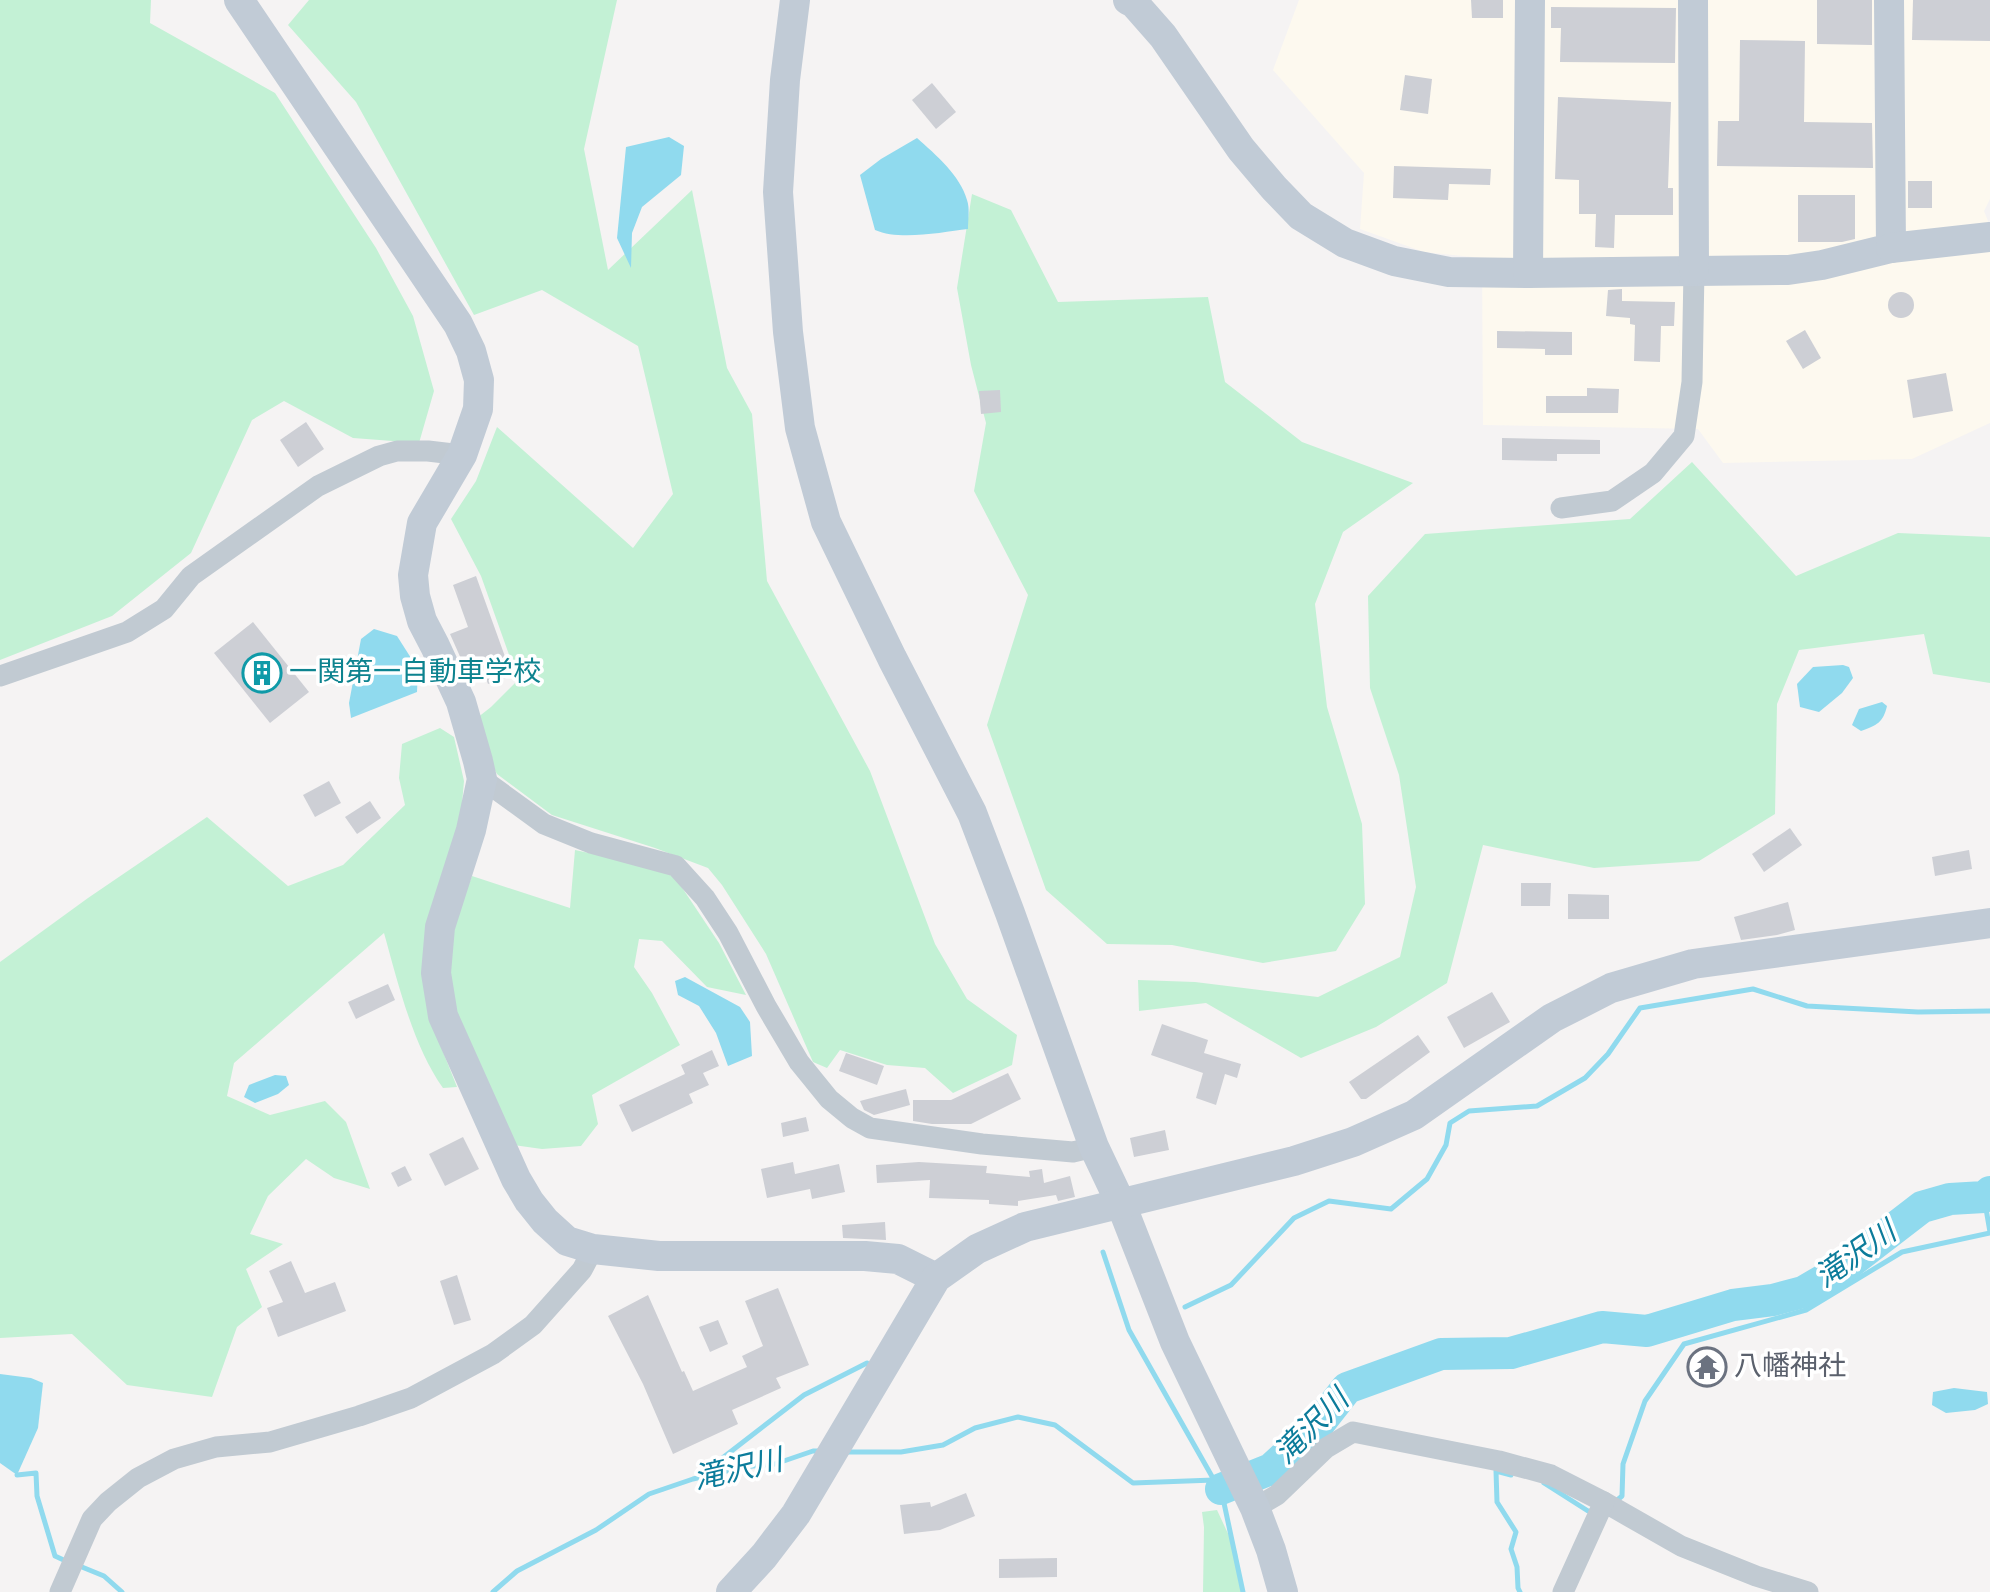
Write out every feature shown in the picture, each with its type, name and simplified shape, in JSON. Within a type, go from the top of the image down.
[{"type":"street","points":[[239,0],[458,324],[471,351],[479,380],[478,409],[462,455],[422,523],[413,575],[422,621],[461,702],[482,779],[471,830],[440,927],[436,973],[443,1016],[516,1179],[528,1201],[545,1221],[568,1241],[593,1249],[659,1256],[865,1256],[898,1259],[936,1278]]},
{"type":"street","points":[[795,0],[785,80],[778,192],[788,332],[800,428],[826,522],[971,813],[1094,1147],[1121,1204],[1175,1342],[1255,1508],[1283,1592]]},
{"type":"street","points":[[1128,0],[1163,36],[1241,149],[1301,216],[1345,243],[1394,261],[1449,272],[1788,270],[1822,265],[1891,248],[1990,237]]},
{"type":"street","points":[[1528,273],[1530,0]]},
{"type":"street","points":[[1561,508],[1612,501],[1653,473],[1684,436],[1692,382],[1693,0]]},
{"type":"street","points":[[1889,0],[1891,248]]},
{"type":"street","points":[[0,676],[127,632],[164,609],[191,576],[318,486],[379,456],[397,450],[428,450],[462,455]]},
{"type":"street","points":[[482,779],[544,824],[591,843],[676,866],[705,898],[728,933],[799,1062],[828,1099],[852,1118],[870,1128],[982,1144],[1073,1152],[1094,1147]]},
{"type":"street","points":[[731,1592],[764,1556],[796,1514],[936,1278],[977,1249],[1025,1227],[1293,1161],[1353,1142],[1414,1115],[1552,1018],[1611,988],[1693,964],[1990,923]]},
{"type":"street","points":[[60,1592],[92,1519],[138,1478],[174,1459],[216,1447],[270,1442],[411,1398],[493,1354],[533,1325],[582,1270],[593,1249]]},
{"type":"street","points":[[1255,1508],[1277,1495],[1326,1448],[1353,1433],[1499,1461],[1551,1475],[1681,1546],[1756,1576],[1808,1592]]},
{"type":"street","points":[[1563,1592],[1604,1502]]},
{"type":"shaded area","points":[[1299,0],[1990,0],[1990,199],[1984,211],[1990,226],[1990,423],[1912,459],[1723,463],[1698,429],[1483,425],[1482,258],[1424,252],[1360,229],[1364,173],[1273,70]]},
{"type":"green space","points":[[0,0],[151,0],[150,23],[275,93],[376,248],[413,316],[434,391],[419,443],[353,438],[284,401],[252,420],[191,553],[112,616],[0,660]]},
{"type":"green space","points":[[309,0],[617,0],[584,149],[608,270],[692,190],[727,368],[752,414],[767,581],[870,771],[935,944],[967,999],[1017,1035],[1012,1065],[953,1093],[925,1068],[887,1065],[840,1050],[827,1068],[813,1062],[766,954],[722,885],[708,868],[552,815],[497,774],[479,742],[477,718],[518,680],[481,576],[451,519],[476,481],[497,427],[633,548],[673,494],[638,346],[542,290],[474,315],[356,102],[288,25]]},
{"type":"green space","points":[[972,194],[1011,210],[1058,302],[1208,297],[1225,382],[1302,442],[1413,483],[1343,532],[1315,604],[1327,707],[1362,824],[1365,904],[1336,951],[1263,963],[1172,945],[1107,944],[1046,890],[987,725],[1028,595],[974,491],[986,423],[971,365],[957,288]]},
{"type":"green space","points":[[1692,462],[1796,576],[1898,533],[1990,537],[1990,683],[1933,674],[1924,634],[1799,650],[1777,704],[1775,814],[1699,861],[1594,868],[1483,845],[1447,983],[1376,1027],[1301,1058],[1206,1003],[1139,1011],[1138,980],[1195,982],[1318,997],[1400,957],[1416,887],[1399,775],[1370,688],[1368,596],[1425,534],[1630,519]]},
{"type":"green space","points":[[440,728],[454,737],[464,781],[434,1029],[457,1087],[443,1088],[423,1053],[407,1014],[384,933],[234,1063],[227,1096],[270,1115],[325,1101],[346,1122],[370,1189],[334,1178],[306,1159],[268,1196],[250,1234],[283,1244],[246,1269],[262,1307],[237,1327],[212,1397],[127,1385],[72,1334],[0,1338],[0,962],[207,817],[288,886],[343,865],[405,805],[399,778],[402,744]]},
{"type":"green space","points":[[575,850],[650,866],[675,877],[719,943],[746,995],[707,987],[662,941],[639,939],[634,967],[652,993],[680,1045],[592,1095],[598,1124],[581,1146],[542,1149],[506,1144],[443,977],[453,924],[472,876],[570,908]]},
{"type":"green space","points":[[1217,1510],[1237,1553],[1243,1592],[1203,1592],[1202,1512]]},
{"type":"water","points":[[669,137],[684,146],[681,175],[642,207],[632,233],[631,268],[617,238],[626,147]]},
{"type":"water","points":[[917,138],[959,182],[968,203],[968,229],[909,235],[875,230],[860,175]]},
{"type":"water","points":[[374,629],[397,636],[418,669],[417,692],[351,718],[349,703],[361,639]]},
{"type":"water","points":[[1813,667],[1849,667],[1853,678],[1842,693],[1819,712],[1800,707],[1797,684]]},
{"type":"water","points":[[1882,702],[1887,706],[1878,723],[1861,731],[1852,725],[1859,709]]},
{"type":"water","points":[[685,977],[740,1007],[750,1022],[752,1056],[728,1066],[716,1033],[699,1006],[678,995],[675,981]]},
{"type":"water","points":[[275,1075],[286,1076],[289,1085],[278,1094],[255,1103],[244,1097],[249,1085]]},
{"type":"water","points":[[0,1374],[31,1378],[43,1383],[38,1428],[17,1475],[0,1463]]},
{"type":"water","points":[[1954,1388],[1987,1392],[1988,1404],[1975,1410],[1946,1413],[1932,1405],[1933,1392]]},
{"type":"building","points":[[1471,0],[1503,0],[1503,18],[1472,18]]},
{"type":"building","points":[[1817,0],[1872,0],[1872,45],[1817,44]]},
{"type":"building","points":[[1913,0],[1990,0],[1990,41],[1912,40]]},
{"type":"building","points":[[1551,7],[1676,8],[1675,63],[1560,62],[1561,28],[1551,28]]},
{"type":"building","points":[[1740,40],[1805,41],[1804,122],[1872,123],[1873,168],[1717,166],[1718,121],[1739,121]]},
{"type":"building","points":[[1405,75],[1432,79],[1428,114],[1400,110]]},
{"type":"building","points":[[932,83],[956,112],[936,129],[912,100]]},
{"type":"building","points":[[1558,97],[1671,102],[1668,188],[1673,188],[1673,215],[1615,215],[1614,248],[1595,247],[1596,214],[1579,214],[1579,180],[1555,179]]},
{"type":"building","points":[[1394,166],[1491,169],[1490,185],[1449,184],[1448,200],[1393,198]]},
{"type":"building","points":[[1908,181],[1932,181],[1932,208],[1908,208]]},
{"type":"building","points":[[1798,195],[1855,195],[1855,239],[1842,242],[1798,242]]},
{"type":"building","points":[[1622,289],[1622,301],[1675,302],[1674,326],[1661,326],[1660,362],[1634,361],[1635,325],[1630,324],[1630,318],[1606,316],[1608,290]]},
{"type":"building","points":[[1901,292],[1910,296],[1914,305],[1910,314],[1901,318],[1892,314],[1888,305],[1892,296]]},
{"type":"building","points":[[1805,330],[1821,358],[1803,369],[1786,341]]},
{"type":"building","points":[[1497,331],[1572,332],[1572,355],[1545,355],[1545,349],[1497,348]]},
{"type":"building","points":[[1946,373],[1953,411],[1913,418],[1907,380]]},
{"type":"building","points":[[1587,388],[1619,389],[1618,413],[1546,413],[1546,396],[1587,396]]},
{"type":"building","points":[[1000,390],[1001,412],[981,414],[979,391]]},
{"type":"building","points":[[306,422],[324,449],[298,467],[280,440]]},
{"type":"building","points":[[1502,438],[1600,440],[1600,454],[1557,454],[1557,461],[1502,460]]},
{"type":"building","points":[[476,576],[512,676],[488,684],[481,665],[466,670],[450,634],[468,627],[453,585]]},
{"type":"building","name":"一関第一自動車学校","points":[[253,622],[309,692],[270,723],[214,653]]},
{"type":"building","points":[[329,781],[341,803],[315,817],[303,795]]},
{"type":"building","points":[[370,801],[381,818],[357,834],[345,817]]},
{"type":"building","points":[[1790,828],[1802,845],[1764,872],[1752,854]]},
{"type":"building","points":[[1969,850],[1972,869],[1935,876],[1932,857]]},
{"type":"building","points":[[1521,883],[1551,883],[1550,906],[1521,906]]},
{"type":"building","points":[[1568,894],[1609,895],[1609,919],[1568,919]]},
{"type":"building","points":[[1788,902],[1795,930],[1741,940],[1734,917]]},
{"type":"building","points":[[388,984],[395,1000],[356,1019],[348,1002]]},
{"type":"building","points":[[1492,992],[1510,1022],[1464,1048],[1447,1017]]},
{"type":"building","points":[[1162,1024],[1208,1040],[1204,1053],[1241,1064],[1237,1078],[1225,1074],[1216,1105],[1196,1098],[1203,1073],[1151,1055]]},
{"type":"building","points":[[1418,1035],[1430,1052],[1366,1099],[1361,1099],[1349,1082]]},
{"type":"building","points":[[712,1050],[719,1066],[703,1073],[709,1085],[689,1094],[693,1103],[632,1132],[619,1105],[685,1074],[681,1065]]},
{"type":"building","points":[[846,1053],[884,1066],[877,1085],[839,1071]]},
{"type":"building","points":[[1008,1073],[1021,1099],[971,1124],[913,1121],[913,1100],[951,1100]]},
{"type":"building","points":[[906,1089],[910,1105],[874,1115],[864,1110],[860,1101]]},
{"type":"building","points":[[806,1117],[809,1131],[783,1137],[781,1123]]},
{"type":"building","points":[[1165,1130],[1169,1150],[1134,1157],[1130,1138]]},
{"type":"building","points":[[463,1137],[479,1169],[445,1186],[429,1154]]},
{"type":"building","points":[[793,1162],[795,1174],[839,1164],[845,1192],[812,1199],[810,1189],[767,1198],[761,1169]]},
{"type":"building","points":[[919,1162],[987,1166],[986,1173],[1030,1177],[1029,1171],[1042,1169],[1044,1183],[1070,1176],[1075,1197],[1058,1201],[1056,1195],[1018,1201],[1018,1206],[989,1204],[989,1200],[929,1198],[930,1180],[877,1183],[876,1165]]},
{"type":"building","points":[[405,1166],[412,1180],[398,1187],[391,1173]]},
{"type":"building","points":[[885,1222],[886,1240],[843,1238],[842,1225]]},
{"type":"building","points":[[291,1261],[305,1293],[335,1282],[346,1311],[278,1337],[267,1308],[283,1302],[269,1271]]},
{"type":"building","points":[[457,1275],[471,1320],[454,1325],[440,1281]]},
{"type":"building","points":[[778,1288],[809,1365],[776,1378],[781,1388],[732,1410],[738,1424],[673,1454],[643,1384],[608,1316],[648,1295],[693,1391],[747,1367],[742,1356],[763,1346],[745,1301]]},
{"type":"building","points":[[718,1320],[728,1344],[710,1352],[699,1327]]},
{"type":"building","points":[[966,1493],[975,1516],[940,1530],[904,1534],[900,1505],[930,1502],[931,1507]]},
{"type":"building","points":[[1057,1558],[1057,1577],[999,1578],[999,1559]]},
{"type":"waterway","points":[[1185,1307],[1231,1285],[1294,1218],[1329,1201],[1391,1209],[1427,1179],[1446,1145],[1450,1123],[1469,1111],[1537,1106],[1585,1078],[1608,1054],[1640,1008],[1753,989],[1807,1006],[1918,1012],[1990,1011]]},
{"type":"waterway","name":"滝沢川","points":[[1221,1489],[1271,1469],[1314,1430],[1347,1388],[1441,1354],[1511,1353],[1602,1327],[1647,1331],[1733,1305],[1773,1300],[1803,1292],[1839,1271],[1922,1207],[1950,1199],[1984,1197],[1990,1192]]},
{"type":"waterway","points":[[1984,1197],[1990,1232]]},
{"type":"waterway","points":[[1615,1502],[1622,1496],[1623,1464],[1645,1401],[1684,1344],[1806,1310],[1902,1252],[1990,1233]]},
{"type":"waterway","points":[[1103,1252],[1129,1330],[1214,1480]]},
{"type":"waterway","points":[[709,1475],[716,1463],[804,1395],[867,1363]]},
{"type":"waterway","name":"滝沢川","points":[[846,1452],[901,1452],[943,1445],[975,1428],[1018,1417],[1055,1425],[1133,1483],[1214,1480],[1221,1489],[1243,1592]]},
{"type":"waterway","name":"滝沢川","points":[[493,1592],[517,1571],[596,1530],[649,1494],[693,1479],[743,1467],[775,1464],[813,1451],[822,1451]]},
{"type":"waterway","points":[[1511,1475],[1496,1471],[1497,1502],[1516,1532],[1511,1549],[1517,1567],[1520,1592]]},
{"type":"waterway","points":[[17,1475],[36,1473],[37,1496],[55,1556],[68,1562]]},
{"type":"waterway","points":[[1544,1483],[1592,1511]]},
{"type":"waterway","points":[[77,1565],[104,1576],[122,1592]]},
{"type":"place","name":"一関第一自動車学校","points":[[262,673]]},
{"type":"place","name":"八幡神社","points":[[1707,1367]]}]
